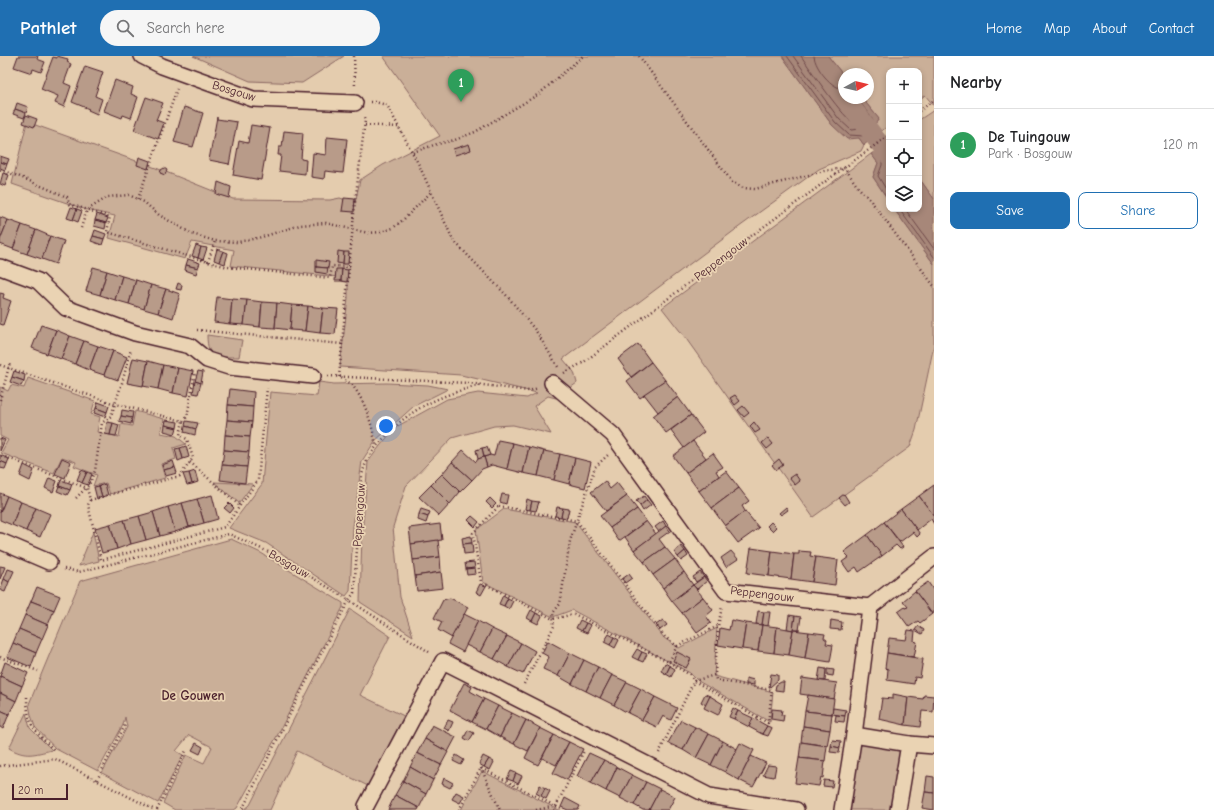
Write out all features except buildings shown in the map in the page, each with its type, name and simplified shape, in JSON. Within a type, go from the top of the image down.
[{"type":"street","name":"Bosgouw","points":[[142,56],[162,66],[253,99],[355,103]]},
{"type":"street","points":[[0,267],[38,281],[66,308],[135,334],[190,346],[207,360],[230,367],[313,376]]},
{"type":"street","name":"Peppengouw","points":[[557,379],[613,434],[726,591],[870,607]]},
{"type":"street","points":[[0,541],[49,562]]},
{"type":"street","points":[[842,810],[854,735],[870,607],[934,557]]},
{"type":"street","points":[[366,806],[443,661],[709,796],[796,810]]},
{"type":"street","points":[[854,735],[909,744],[934,746]]},
{"type":"street","points":[[898,810],[909,744]]},
{"type":"path","points":[[413,152],[455,140],[475,132],[539,94],[583,56]]},
{"type":"path","points":[[639,56],[732,182],[743,188],[755,189],[824,171],[845,168],[857,186],[871,201],[934,286]]},
{"type":"path","points":[[138,199],[183,74]]},
{"type":"path","points":[[922,109],[934,100]]},
{"type":"path","points":[[375,102],[387,105],[413,152],[453,240],[508,297],[536,331],[557,379]]},
{"type":"path","points":[[355,103],[365,120],[365,125],[339,377],[351,384],[364,405],[373,426],[376,446]]},
{"type":"path","points":[[365,125],[398,127]]},
{"type":"path","name":"Peppengouw","points":[[313,376],[468,383],[529,391],[557,379],[584,362],[886,136]]},
{"type":"path","points":[[0,170],[67,197],[69,204],[110,217],[107,232],[208,262],[228,267],[330,278],[332,266],[350,267]]},
{"type":"path","points":[[81,228],[87,210],[108,197],[129,195],[144,202],[159,215],[192,234],[215,241],[238,242],[300,226],[326,223],[368,233],[382,232],[393,228],[431,192]]},
{"type":"path","points":[[208,262],[215,241]]},
{"type":"path","points":[[193,329],[342,344]]},
{"type":"path","points":[[76,498],[87,488],[95,471],[102,423],[111,416],[122,383],[135,334]]},
{"type":"path","points":[[90,500],[180,476],[193,458],[187,439],[180,435],[183,420],[187,416],[199,354]]},
{"type":"path","points":[[0,400],[10,363]]},
{"type":"path","points":[[0,365],[115,404],[183,420]]},
{"type":"path","points":[[101,560],[225,527],[258,480],[269,371]]},
{"type":"path","name":"Peppengouw","points":[[349,600],[354,593],[362,475],[365,462],[376,446],[394,426],[411,412],[455,391],[483,385]]},
{"type":"path","points":[[517,699],[554,626],[553,613],[560,604],[570,541],[596,467],[620,444]]},
{"type":"path","points":[[0,455],[87,488]]},
{"type":"path","points":[[190,462],[240,506]]},
{"type":"path","points":[[87,488],[90,500],[88,505],[103,566]]},
{"type":"path","points":[[677,646],[665,636],[577,521],[500,506],[473,533],[480,582],[553,619],[574,614],[669,662],[690,675],[694,680],[768,723],[772,690],[716,680],[714,675],[718,626],[726,591]]},
{"type":"path","name":"Bosgouw","points":[[49,562],[79,572],[229,534],[275,554],[349,600]]},
{"type":"path","points":[[243,809],[307,680],[349,600],[443,661]]},
{"type":"path","points":[[669,662],[677,646],[718,626]]},
{"type":"path","points":[[0,657],[38,671]]},
{"type":"path","points":[[694,680],[714,675]]},
{"type":"path","points":[[652,768],[694,680]]},
{"type":"path","points":[[27,698],[27,710],[34,730],[55,751]]},
{"type":"path","points":[[97,780],[125,725]]},
{"type":"path","points":[[554,810],[591,737]]},
{"type":"path","points":[[0,766],[55,759],[156,810],[186,751]]},
{"type":"path","points":[[481,768],[563,810]]},
{"type":"path","points":[[459,810],[481,768]]},
{"type":"path","points":[[481,768],[500,810]]},
{"type":"path","points":[[536,810],[556,806]]},
{"type":"shaded area","points":[[193,56],[344,56],[302,83],[250,81]]},
{"type":"shaded area","points":[[383,56],[782,56],[832,125],[859,138],[864,145],[861,151],[819,169],[563,359],[574,372],[577,383],[556,398],[548,396],[534,406],[551,434],[513,425],[494,426],[452,438],[406,486],[393,527],[400,597],[413,636],[360,602],[362,534],[368,462],[396,427],[447,399],[478,393],[527,398],[537,393],[461,375],[340,367],[348,298],[348,278],[231,266],[234,250],[192,242],[185,259],[109,238],[115,216],[87,210],[12,184],[27,122],[156,168],[233,199],[330,200],[340,198],[355,203],[360,180],[383,165],[440,136]]},
{"type":"shaded area","points":[[828,56],[934,56],[934,106],[925,95],[922,98],[922,68],[886,68],[886,127],[873,138],[868,132],[879,119],[867,104],[874,104],[874,68],[838,68]]},
{"type":"shaded area","points":[[934,110],[934,199],[922,182],[922,118]]},
{"type":"shaded area","points":[[871,154],[878,163],[873,177],[886,196],[886,212],[896,212],[934,264],[934,345],[916,430],[910,447],[813,517],[687,340],[662,308]]},
{"type":"shaded area","points":[[207,335],[242,340],[239,357],[220,356],[212,353],[209,349]]},
{"type":"shaded area","points":[[28,378],[95,401],[91,414],[100,417],[97,432],[119,437],[121,424],[132,426],[135,411],[164,419],[161,433],[176,436],[186,444],[173,448],[176,459],[161,464],[165,478],[110,494],[106,483],[93,486],[97,475],[74,466],[76,462],[62,457],[54,473],[1,453],[8,440],[0,436],[0,387],[8,391],[11,385],[24,388]]},
{"type":"shaded area","points":[[319,382],[334,384],[387,383],[428,385],[448,389],[414,406],[375,441],[362,461],[353,527],[350,591],[346,596],[266,543],[229,528],[262,484],[270,392],[317,396]]},
{"type":"shaded area","points":[[214,482],[253,484],[239,503]]},
{"type":"shaded area","points":[[504,509],[575,522],[664,638],[679,648],[717,628],[714,676],[773,692],[770,722],[698,681],[690,673],[572,610],[553,617],[483,582],[476,530]]},
{"type":"shaded area","points":[[93,532],[99,561],[79,566]]},
{"type":"shaded area","points":[[231,539],[261,553],[343,603],[343,607],[278,734],[237,808],[234,810],[175,810],[163,803],[186,755],[204,763],[212,747],[189,735],[176,751],[183,755],[158,803],[102,773],[127,727],[125,717],[123,725],[98,771],[56,749],[35,727],[29,704],[80,581]]},
{"type":"shaded area","points":[[350,609],[390,636],[360,695],[404,716],[368,786],[297,751],[270,810],[244,810],[250,805]]},
{"type":"shaded area","points":[[26,713],[30,728],[52,750],[35,754],[25,754],[9,748]]},
{"type":"shaded area","points":[[860,743],[901,750],[892,810],[849,810]]},
{"type":"shaded area","points":[[482,771],[559,810],[461,810]]},
{"type":"water","points":[[782,56],[828,56],[838,68],[838,104],[867,104],[879,119],[868,132],[873,138],[864,145],[859,138],[847,139],[832,125]]},
{"type":"water","points":[[880,148],[886,156],[886,196],[873,177],[878,163],[871,154]]},
{"type":"water","points":[[922,182],[934,199],[934,264],[896,212],[922,212]]},
{"type":"waterway","points":[[850,104],[886,152]]},
{"type":"place","name":"De Tuingouw","points":[[461,102]]},
{"type":"district","name":"De Gouwen","points":[[193,695]]}]
